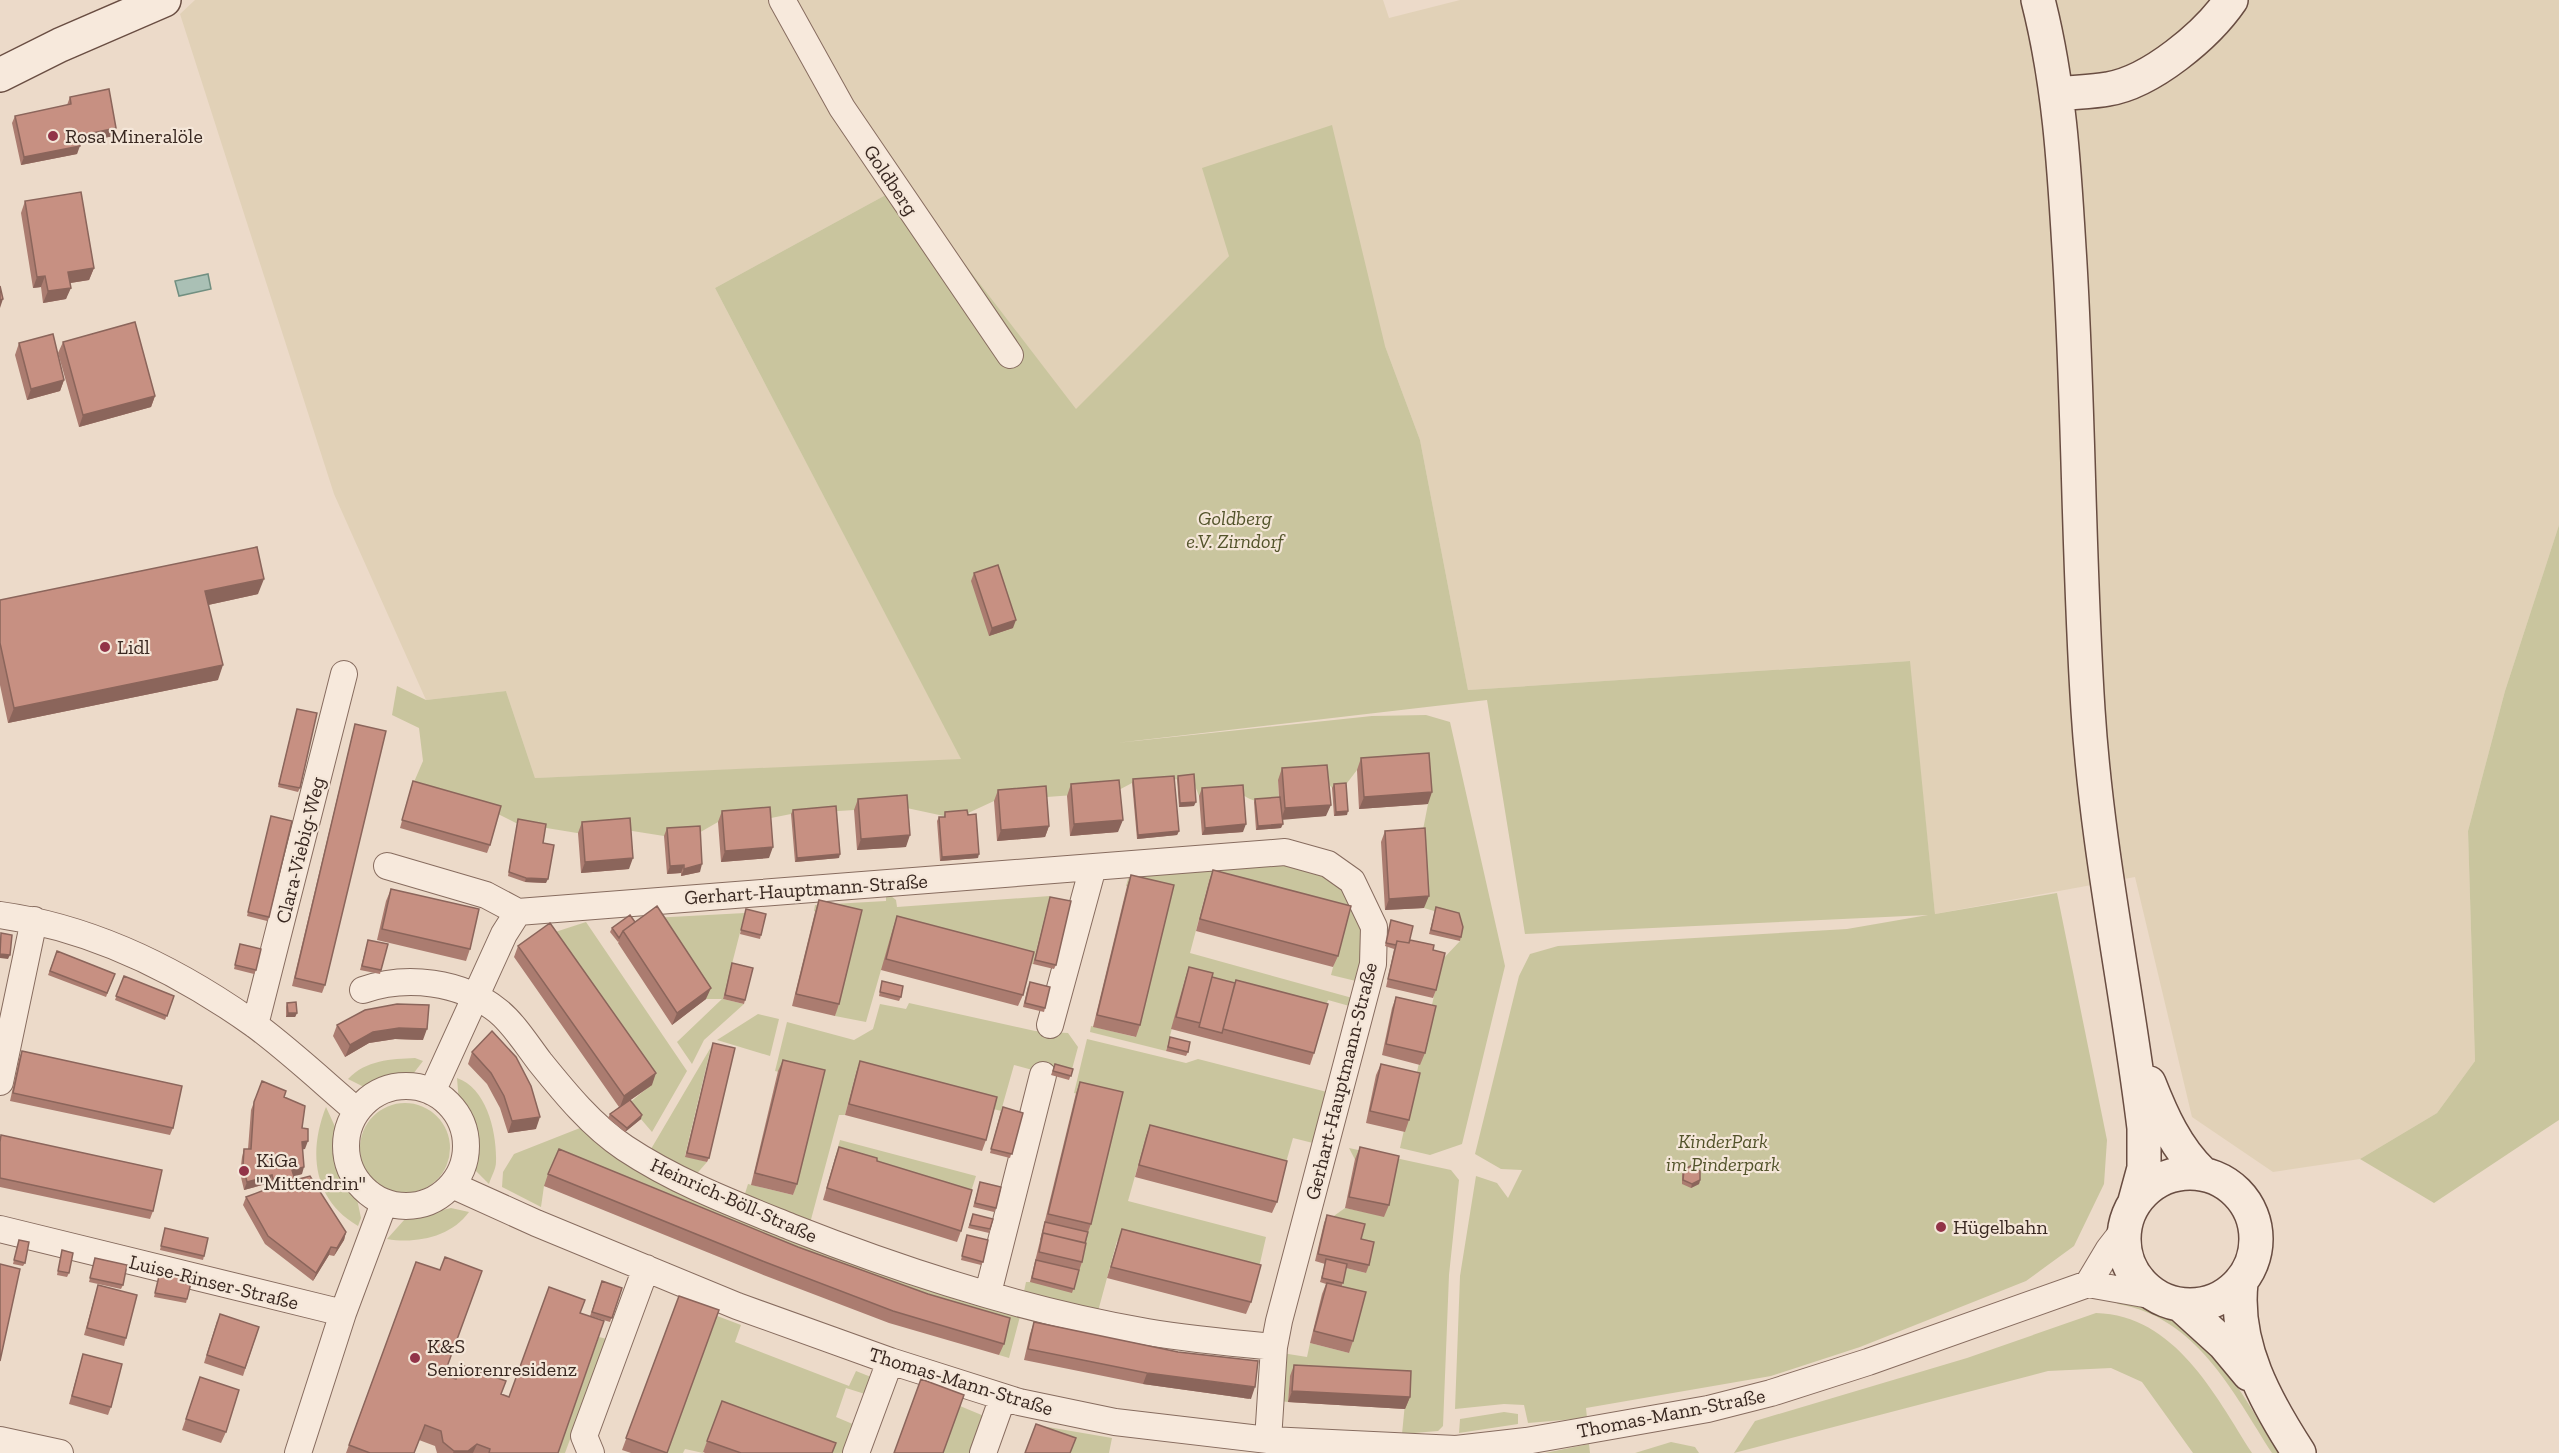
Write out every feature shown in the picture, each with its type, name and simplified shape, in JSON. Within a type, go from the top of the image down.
[{"type":"street","points":[[0,75],[60,45],[164,0]]},
{"type":"street","name":"Goldberg","points":[[782,0],[842,108],[1010,355]]},
{"type":"street","points":[[2038,0],[2057,94],[2064,155],[2076,359],[2088,710],[2100,844],[2144,1128],[2144,1168],[2135,1201],[2123,1231],[2088,1284]]},
{"type":"street","points":[[2057,94],[2110,89],[2140,78],[2187,47],[2221,14],[2230,0]]},
{"type":"street","name":"Clara-Viebig-Weg","points":[[255,1025],[344,675]]},
{"type":"street","name":"Gerhart-Hauptmann-Straße","points":[[518,912],[1285,852],[1328,864],[1352,881],[1374,927],[1373,964],[1251,1444]]},
{"type":"street","points":[[387,866],[486,895],[518,912],[504,934],[432,1092]]},
{"type":"street","points":[[1050,1025],[1093,867]]},
{"type":"street","points":[[0,915],[61,926],[131,951],[255,1025],[357,1111]]},
{"type":"street","points":[[0,1082],[34,920]]},
{"type":"street","name":"Heinrich-Böll-Straße","points":[[363,990],[383,983],[427,983],[448,986],[476,997],[500,1012],[591,1120],[610,1138],[642,1159],[711,1194],[822,1239],[897,1266],[988,1293],[1146,1332],[1274,1347]]},
{"type":"street","points":[[2132,1042],[2164,1119],[2187,1159],[2202,1173]]},
{"type":"street","points":[[988,1293],[1043,1076]]},
{"type":"street","points":[[414,1086],[432,1092],[451,1106],[462,1124],[466,1145],[463,1167],[452,1185],[438,1198],[421,1205],[402,1207],[384,1203],[365,1191],[351,1173],[345,1152],[347,1131],[357,1111],[372,1096],[392,1087],[414,1086]]},
{"type":"street","points":[[2135,1201],[2156,1181],[2182,1172],[2202,1173],[2224,1180],[2243,1197],[2256,1225],[2256,1254],[2241,1283],[2238,1307],[2242,1336],[2262,1389],[2299,1453]]},
{"type":"street","name":"Thomas-Mann-Straße","points":[[452,1185],[737,1306],[890,1361],[1003,1397],[1114,1422],[1251,1444],[1456,1451],[1537,1439],[1708,1408],[1771,1393],[1868,1362],[2088,1284],[2168,1301]]},
{"type":"street","points":[[298,1453],[343,1313],[384,1203]]},
{"type":"street","name":"Luise-Rinser-Straße","points":[[0,1229],[343,1313]]},
{"type":"street","points":[[2123,1231],[2126,1257],[2139,1283],[2168,1301],[2224,1344],[2262,1389]]},
{"type":"street","points":[[591,1453],[584,1436],[646,1268]]},
{"type":"street","points":[[2168,1301],[2202,1305],[2226,1296],[2241,1283]]},
{"type":"street","points":[[856,1453],[890,1361]]},
{"type":"street","points":[[983,1453],[1003,1397]]},
{"type":"street","points":[[0,1440],[60,1453]]},
{"type":"shaded area","points":[[195,0],[1383,0],[1389,18],[1460,0],[2559,0],[2559,525],[2505,691],[2468,831],[2475,1061],[2437,1113],[2360,1159],[2273,1172],[2192,1117],[2135,877],[1935,914],[1909,661],[1468,690],[1420,440],[1385,346],[1229,256],[1076,410],[904,185],[715,288],[962,760],[535,778],[506,691],[426,700],[334,494],[180,14]]},
{"type":"shaded area","points":[[208,274],[211,289],[179,296],[175,281]]},
{"type":"green space","points":[[1332,125],[1385,346],[1420,440],[1468,690],[1910,661],[1935,914],[2057,893],[2107,1140],[2104,1184],[2074,1246],[2026,1281],[1860,1347],[1771,1376],[1586,1408],[1587,1418],[1528,1423],[1524,1405],[1504,1404],[1455,1409],[1460,1276],[1476,1176],[1497,1183],[1508,1198],[1522,1170],[1501,1169],[1475,1154],[1519,976],[1530,954],[1558,946],[1847,929],[1928,915],[1525,934],[1487,700],[1116,743],[1372,716],[1426,715],[1450,722],[1505,966],[1462,1144],[1430,1155],[1400,1148],[1442,960],[1460,941],[1462,931],[1434,911],[1424,908],[1421,840],[1428,804],[1357,770],[1344,787],[1332,788],[1323,777],[1278,780],[1279,801],[1258,802],[1240,793],[1199,796],[1192,778],[1132,783],[1115,792],[994,801],[966,814],[944,816],[902,807],[791,814],[766,819],[718,822],[697,834],[664,836],[626,830],[577,833],[516,823],[498,814],[411,789],[423,761],[419,728],[392,715],[397,686],[426,700],[506,691],[535,778],[961,759],[715,288],[904,185],[1076,409],[1229,256],[1202,168]]},
{"type":"green space","points":[[2559,525],[2559,1120],[2434,1203],[2360,1159],[2437,1113],[2475,1061],[2468,831],[2505,691]]},
{"type":"green space","points":[[1285,860],[1324,870],[1350,892],[1366,929],[1360,982],[1331,975],[1346,918],[1209,881],[1190,953],[1356,999],[1353,1007],[1328,1000],[1323,1015],[1185,979],[1166,1051],[1090,1032],[1091,1026],[1135,1037],[1170,897],[1126,886],[1130,872]]},
{"type":"green space","points":[[886,892],[896,900],[897,907],[1050,896],[1033,964],[881,970],[866,1022],[835,1016],[857,922],[814,911],[815,905],[886,901]]},
{"type":"green space","points":[[745,913],[723,999],[744,1004],[704,1040],[692,1064],[677,1042],[722,999],[706,999],[652,918]]},
{"type":"green space","points":[[586,922],[687,1071],[652,1132],[628,1104],[652,1084],[546,935]]},
{"type":"green space","points":[[909,1003],[1035,1031],[1068,1033],[1078,1047],[1071,1073],[1051,1075],[1014,1065],[1001,1111],[856,1073],[845,1115],[839,1115],[809,1227],[743,1200],[748,1184],[793,1195],[821,1082],[775,1071],[787,1022],[854,1040],[873,1029],[880,1004],[906,1009]]},
{"type":"green space","points":[[758,1014],[779,1019],[770,1056],[717,1040]]},
{"type":"green space","points":[[1087,1039],[1186,1063],[1198,1059],[1331,1093],[1317,1144],[1293,1138],[1283,1173],[1146,1137],[1128,1201],[1266,1237],[1257,1276],[1117,1241],[1097,1315],[1023,1296],[1026,1282],[1030,1282],[1118,1104],[1074,1093]]},
{"type":"green space","points":[[711,1047],[685,1156],[707,1162],[693,1178],[680,1171],[682,1166],[651,1149]]},
{"type":"green space","points":[[415,1058],[423,1061],[410,1078],[390,1078],[364,1087],[348,1079],[371,1064]]},
{"type":"green space","points":[[457,1078],[476,1091],[483,1101],[492,1125],[496,1162],[489,1184],[474,1169],[476,1148],[471,1124],[459,1103]]},
{"type":"green space","points":[[405,1103],[422,1107],[437,1116],[446,1131],[450,1148],[446,1165],[437,1180],[422,1189],[405,1193],[388,1189],[373,1180],[364,1165],[360,1148],[364,1131],[373,1116],[388,1107]]},
{"type":"green space","points":[[326,1107],[337,1131],[333,1158],[344,1184],[357,1199],[361,1218],[358,1226],[331,1203],[318,1174],[317,1141]]},
{"type":"green space","points":[[580,1128],[629,1163],[1022,1309],[1009,1358],[999,1355],[1006,1330],[544,1186],[541,1207],[502,1187],[503,1172],[514,1154]]},
{"type":"green space","points":[[840,1140],[976,1176],[968,1201],[835,1158]]},
{"type":"green space","points":[[1349,1148],[1451,1170],[1459,1180],[1449,1275],[1443,1426],[1438,1431],[1402,1434],[1407,1383],[1290,1377],[1288,1402],[1279,1401],[1282,1353],[1307,1357],[1310,1343],[1349,1353],[1342,1287],[1346,1268],[1366,1273],[1358,1247],[1362,1232],[1324,1223],[1345,1208],[1384,1216]]},
{"type":"green space","points":[[451,1208],[469,1212],[461,1221],[443,1233],[421,1239],[387,1239],[405,1219]]},
{"type":"green space","points":[[2116,1299],[2146,1306],[2172,1318],[2194,1335],[2232,1378],[2279,1453],[2272,1453],[2227,1382],[2191,1341],[2169,1324],[2145,1312],[2118,1304],[2115,1302]]},
{"type":"green space","points":[[683,1303],[741,1325],[735,1342],[849,1386],[856,1371],[871,1377],[865,1394],[846,1388],[836,1417],[855,1425],[844,1453],[827,1453],[718,1413],[703,1453],[685,1449],[683,1453],[667,1453],[715,1322]]},
{"type":"green space","points":[[2096,1313],[2124,1317],[2148,1328],[2170,1343],[2190,1362],[2207,1384],[2252,1453],[2193,1453],[2142,1382],[2111,1368],[2048,1371],[1734,1453],[1755,1421],[1967,1358]]},
{"type":"green space","points":[[599,1337],[607,1339],[565,1453],[558,1453]]},
{"type":"green space","points":[[960,1406],[984,1416],[971,1453],[943,1453]]},
{"type":"green space","points":[[1504,1412],[1518,1414],[1518,1424],[1459,1433],[1460,1419]]},
{"type":"green space","points":[[1036,1425],[1112,1438],[1109,1453],[1070,1453]]},
{"type":"green space","points":[[1671,1442],[1695,1447],[1699,1453],[1635,1453]]},
{"type":"green space","points":[[1589,1444],[1590,1453],[1545,1453]]},
{"type":"building","points":[[109,89],[116,128],[78,136],[80,146],[24,157],[15,116],[71,104],[70,97]]},
{"type":"building","points":[[81,192],[94,268],[68,272],[71,288],[48,291],[45,276],[37,277],[25,201]]},
{"type":"building","points":[[135,322],[155,396],[83,415],[63,342]]},
{"type":"building","points":[[53,334],[64,380],[31,389],[19,343]]},
{"type":"building","name":"Lidl","points":[[257,547],[264,579],[205,591],[223,665],[14,708],[0,643],[0,600]]},
{"type":"building","points":[[998,565],[1016,620],[992,628],[974,573]]},
{"type":"building","points":[[297,709],[317,713],[300,788],[279,784]]},
{"type":"building","points":[[355,724],[386,731],[325,985],[295,978]]},
{"type":"building","points":[[1429,753],[1432,792],[1364,797],[1361,758]]},
{"type":"building","points":[[1327,765],[1331,805],[1285,808],[1282,768]]},
{"type":"building","points":[[1194,774],[1196,802],[1180,803],[1178,776]]},
{"type":"building","points":[[1174,776],[1179,831],[1138,835],[1133,779]]},
{"type":"building","points":[[1119,780],[1123,820],[1074,824],[1071,784]]},
{"type":"building","points":[[413,781],[501,806],[490,845],[402,820]]},
{"type":"building","points":[[1346,783],[1348,811],[1336,812],[1334,784]]},
{"type":"building","points":[[1243,785],[1246,824],[1205,828],[1202,788]]},
{"type":"building","points":[[1046,786],[1049,826],[1001,830],[998,790]]},
{"type":"building","points":[[907,795],[910,835],[861,839],[858,799]]},
{"type":"building","points":[[1280,797],[1283,824],[1258,826],[1255,799]]},
{"type":"building","points":[[836,806],[840,854],[797,858],[793,810]]},
{"type":"building","points":[[770,807],[773,847],[725,851],[722,811]]},
{"type":"building","points":[[967,810],[968,815],[976,814],[979,854],[942,857],[939,817],[945,817],[945,812]]},
{"type":"building","points":[[271,816],[292,821],[269,917],[248,912]]},
{"type":"building","points":[[630,818],[633,858],[585,862],[582,822]]},
{"type":"building","points":[[518,819],[546,824],[543,843],[554,845],[548,879],[526,878],[509,872]]},
{"type":"building","points":[[700,826],[702,864],[684,869],[684,865],[670,866],[667,828]]},
{"type":"building","points":[[1425,828],[1429,896],[1389,899],[1385,831]]},
{"type":"building","points":[[1213,870],[1351,906],[1338,956],[1200,919]]},
{"type":"building","points":[[1131,875],[1174,885],[1140,1025],[1097,1015]]},
{"type":"building","points":[[391,889],[479,909],[470,949],[382,929]]},
{"type":"building","points":[[1050,897],[1071,901],[1056,965],[1035,960]]},
{"type":"building","points":[[819,900],[862,910],[839,1004],[796,994]]},
{"type":"building","points":[[657,906],[711,988],[677,1013],[623,931]]},
{"type":"building","points":[[1436,907],[1459,913],[1463,927],[1461,937],[1431,930]]},
{"type":"building","points":[[746,909],[766,914],[761,935],[741,930]]},
{"type":"building","points":[[630,915],[635,922],[623,931],[619,938],[612,928]]},
{"type":"building","points":[[897,916],[1034,952],[1023,995],[886,959]]},
{"type":"building","points":[[1391,920],[1413,926],[1409,943],[1397,941],[1396,945],[1386,943]]},
{"type":"building","points":[[550,923],[656,1073],[624,1096],[518,946]]},
{"type":"building","points":[[1,933],[12,935],[10,955],[0,954]]},
{"type":"building","points":[[368,940],[388,944],[381,970],[362,966]]},
{"type":"building","points":[[1410,940],[1434,945],[1433,950],[1445,953],[1436,990],[1388,979],[1397,941],[1409,943]]},
{"type":"building","points":[[240,944],[261,949],[256,970],[235,965]]},
{"type":"building","points":[[57,951],[115,974],[107,993],[50,971]]},
{"type":"building","points":[[732,963],[753,968],[745,1000],[725,995]]},
{"type":"building","points":[[1189,967],[1213,973],[1200,1023],[1176,1017]]},
{"type":"building","points":[[124,976],[174,996],[167,1016],[116,996]]},
{"type":"building","points":[[1212,977],[1235,983],[1222,1033],[1199,1027]]},
{"type":"building","points":[[1236,980],[1328,1004],[1314,1053],[1223,1029]]},
{"type":"building","points":[[882,981],[903,986],[901,997],[880,992]]},
{"type":"building","points":[[1030,982],[1050,987],[1045,1008],[1025,1003]]},
{"type":"building","points":[[1396,997],[1436,1006],[1425,1053],[1386,1044]]},
{"type":"building","points":[[296,1002],[297,1013],[288,1013],[287,1003]]},
{"type":"building","points":[[397,1004],[429,1005],[427,1029],[399,1028],[373,1032],[350,1045],[337,1025],[365,1010]]},
{"type":"building","points":[[492,1031],[516,1057],[531,1086],[540,1117],[512,1121],[504,1096],[491,1073],[472,1052]]},
{"type":"building","points":[[1170,1037],[1190,1042],[1188,1052],[1168,1047]]},
{"type":"building","points":[[713,1043],[735,1048],[709,1158],[687,1153]]},
{"type":"building","points":[[22,1051],[182,1086],[173,1128],[13,1093]]},
{"type":"building","points":[[783,1060],[825,1070],[797,1184],[755,1173]]},
{"type":"building","points":[[860,1061],[997,1097],[986,1140],[849,1104]]},
{"type":"building","points":[[1055,1064],[1073,1069],[1071,1076],[1053,1071]]},
{"type":"building","points":[[1381,1064],[1420,1073],[1409,1120],[1370,1111]]},
{"type":"building","points":[[262,1081],[286,1091],[284,1097],[305,1106],[302,1128],[308,1129],[308,1141],[302,1142],[304,1167],[292,1170],[295,1180],[310,1176],[346,1232],[337,1248],[331,1247],[316,1273],[268,1236],[246,1197],[275,1186],[272,1175],[247,1182],[243,1166],[244,1149],[251,1149],[254,1102]]},
{"type":"building","points":[[1080,1082],[1123,1092],[1091,1224],[1048,1214]]},
{"type":"building","points":[[630,1100],[642,1115],[627,1128],[610,1114]]},
{"type":"building","points":[[1003,1107],[1023,1113],[1012,1154],[991,1149]]},
{"type":"building","points":[[1150,1125],[1287,1161],[1277,1202],[1139,1165]]},
{"type":"building","points":[[1,1135],[162,1170],[153,1211],[0,1178]]},
{"type":"building","points":[[839,1147],[972,1190],[961,1231],[827,1188]]},
{"type":"building","points":[[1360,1147],[1399,1156],[1389,1205],[1349,1197]]},
{"type":"building","points":[[559,1149],[798,1247],[928,1294],[1010,1318],[1004,1344],[893,1311],[548,1174]]},
{"type":"building","points":[[1692,1165],[1700,1171],[1700,1180],[1692,1184],[1683,1180],[1684,1170]]},
{"type":"building","points":[[980,1182],[1001,1187],[996,1208],[975,1203]]},
{"type":"building","points":[[973,1214],[993,1219],[990,1229],[970,1225]]},
{"type":"building","points":[[1327,1215],[1365,1224],[1361,1239],[1374,1242],[1369,1265],[1318,1254]]},
{"type":"building","points":[[1045,1222],[1088,1232],[1085,1243],[1043,1233],[1041,1240]]},
{"type":"building","points":[[165,1228],[208,1238],[204,1256],[161,1246]]},
{"type":"building","points":[[1122,1229],[1261,1265],[1251,1302],[1111,1267]]},
{"type":"building","points":[[1043,1233],[1086,1243],[1082,1262],[1039,1252]]},
{"type":"building","points":[[967,1235],[988,1240],[983,1262],[962,1256]]},
{"type":"building","points":[[19,1240],[29,1242],[25,1263],[14,1260]]},
{"type":"building","points":[[62,1250],[73,1253],[69,1273],[58,1271]]},
{"type":"building","name":"K&S Seniorenresidenz","points":[[445,1257],[482,1271],[444,1375],[456,1379],[461,1365],[506,1381],[501,1394],[509,1397],[549,1287],[585,1300],[580,1313],[604,1321],[558,1453],[489,1453],[490,1449],[477,1444],[468,1451],[454,1451],[443,1442],[441,1431],[425,1425],[414,1453],[370,1453],[349,1445],[416,1262],[440,1270]]},
{"type":"building","points":[[95,1258],[127,1265],[123,1285],[90,1278]]},
{"type":"building","points":[[1326,1259],[1347,1264],[1343,1283],[1322,1278]]},
{"type":"building","points":[[1036,1260],[1079,1270],[1074,1289],[1032,1278]]},
{"type":"building","points":[[0,1264],[20,1269],[0,1361]]},
{"type":"building","points":[[160,1272],[192,1279],[187,1299],[155,1293]]},
{"type":"building","points":[[602,1281],[622,1288],[612,1318],[592,1312]]},
{"type":"building","points":[[1327,1283],[1366,1292],[1353,1341],[1314,1331]]},
{"type":"building","points":[[98,1285],[137,1295],[126,1338],[87,1328]]},
{"type":"building","points":[[679,1296],[719,1310],[667,1453],[626,1438]]},
{"type":"building","points":[[220,1314],[259,1327],[245,1368],[207,1355]]},
{"type":"building","points":[[1034,1322],[1178,1352],[1258,1361],[1255,1387],[1147,1373],[1028,1349]]},
{"type":"building","points":[[83,1354],[122,1364],[111,1407],[72,1396]]},
{"type":"building","points":[[1294,1365],[1411,1371],[1410,1397],[1292,1391]]},
{"type":"building","points":[[200,1377],[239,1390],[226,1432],[186,1419]]},
{"type":"building","points":[[921,1379],[964,1395],[943,1453],[894,1453]]},
{"type":"building","points":[[722,1401],[836,1443],[832,1453],[741,1453],[707,1441]]},
{"type":"building","points":[[1036,1424],[1076,1438],[1070,1453],[1025,1453]]},
{"type":"place","name":"Rosa Mineralöle","points":[[53,136]]},
{"type":"place","name":"Lidl","points":[[105,647]]},
{"type":"place","name":"KiGa \"Mittendrin\"","points":[[244,1171]]},
{"type":"place","name":"Hügelbahn","points":[[1941,1227]]},
{"type":"place","name":"K&S Seniorenresidenz","points":[[415,1358]]},
{"type":"park label","name":"Goldberg e.V. Zirndorf","points":[[1235,530]]},
{"type":"park label","name":"KinderPark im Pinderpark","points":[[1723,1152]]}]
